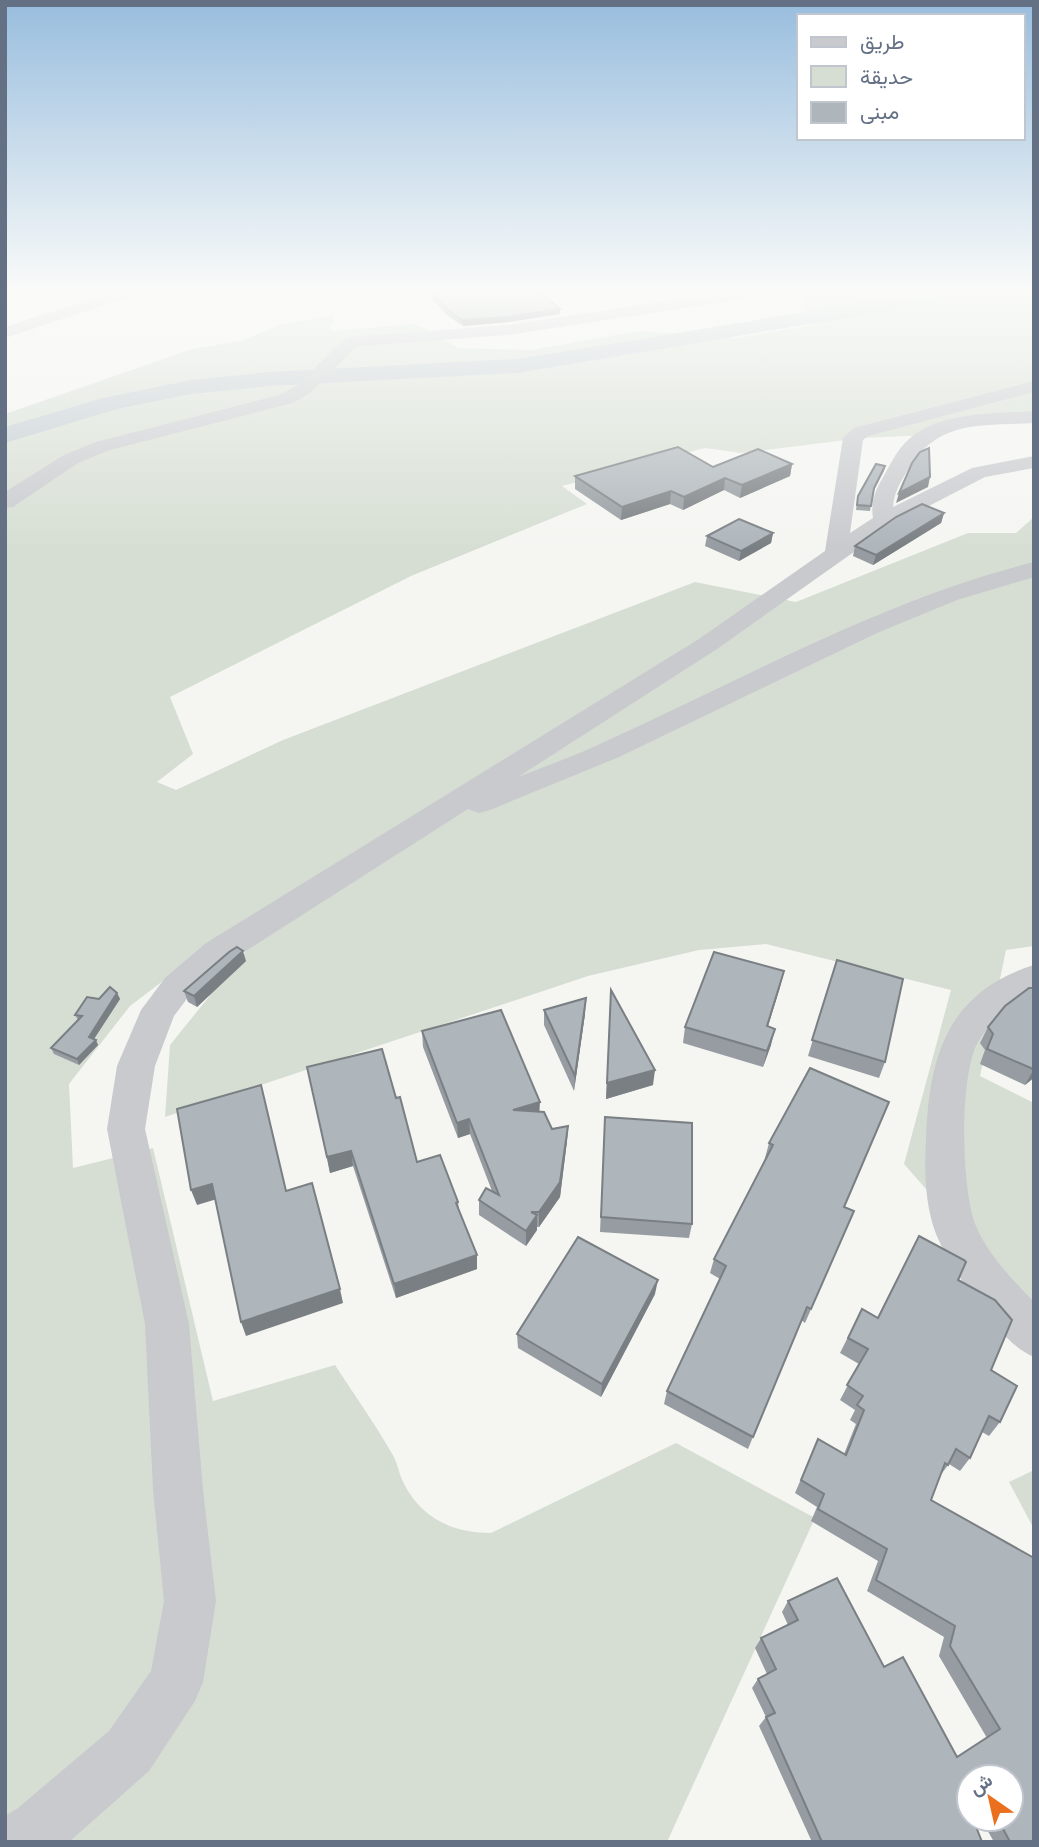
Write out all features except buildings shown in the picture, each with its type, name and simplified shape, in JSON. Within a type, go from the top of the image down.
[{"type":"street","points":[[5,502],[71,458],[93,449],[286,399],[304,389],[317,376]]},
{"type":"street","points":[[836,554],[853,438],[862,432],[1034,386]]},
{"type":"street","points":[[884,520],[880,502],[885,491],[914,445],[927,435],[964,424],[1034,417]]},
{"type":"street","points":[[17,1842],[39,1829],[129,1751],[176,1682],[190,1601],[178,1490],[167,1324],[126,1129],[136,1066],[159,1010],[193,971],[218,952],[414,826],[708,644],[884,520],[979,472],[1034,462]]},
{"type":"street","points":[[414,826],[520,788],[608,751],[891,618],[948,595],[1034,569]]},
{"type":"street","points":[[1034,978],[1017,984],[980,1013],[955,1052],[945,1125],[946,1187],[956,1231],[983,1278],[1034,1335]]},
{"type":"green space","points":[[114,376],[1034,376],[1034,413],[969,420],[933,435],[862,438],[741,453],[705,448],[562,486],[587,504],[411,576],[170,697],[193,754],[157,782],[176,790],[283,740],[695,582],[796,602],[968,533],[1016,533],[1034,517],[1034,946],[1006,950],[980,1076],[1034,1103],[1034,1312],[904,1164],[951,990],[766,944],[699,950],[588,976],[165,1117],[170,1045],[258,936],[234,927],[130,1006],[69,1084],[73,1168],[153,1148],[213,1401],[335,1365],[387,1445],[410,1495],[428,1514],[463,1530],[491,1533],[676,1443],[815,1518],[667,1842],[5,1842],[5,414]]},
{"type":"green space","points":[[1034,1470],[1034,1529],[1009,1482]]},
{"type":"waterway","points":[[5,435],[112,403],[191,387],[323,376]]}]
